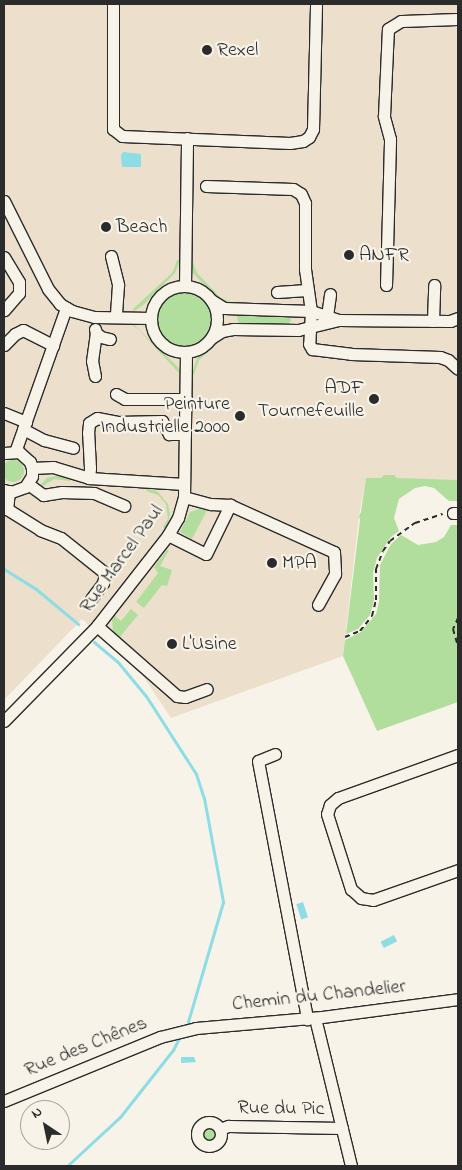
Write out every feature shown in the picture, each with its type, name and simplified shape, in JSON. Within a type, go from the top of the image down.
[{"type":"street","points":[[113,4],[113,129],[122,136],[290,143],[303,142],[313,130],[316,4]]},
{"type":"street","points":[[386,285],[390,139],[384,116],[388,29],[401,21],[458,19]]},
{"type":"street","points":[[185,286],[186,138]]},
{"type":"street","points":[[206,186],[293,188],[301,194],[305,202],[307,290],[311,311],[309,344],[314,350],[351,354],[440,357],[448,360],[458,369]]},
{"type":"street","points":[[4,201],[48,289],[66,308],[94,317],[151,318]]},
{"type":"street","points":[[111,256],[118,285],[116,317]]},
{"type":"street","points":[[4,257],[19,282],[19,293],[4,310]]},
{"type":"street","points":[[433,322],[434,285]]},
{"type":"street","points":[[333,318],[310,328],[298,330],[233,329],[222,331],[195,350],[186,352],[175,351],[157,338],[151,318],[153,308],[166,292],[185,286],[195,288],[224,308],[311,311],[333,318],[456,322]]},
{"type":"street","points":[[277,292],[307,290]]},
{"type":"street","points":[[330,294],[333,318]]},
{"type":"street","points":[[211,300],[217,319],[211,338]]},
{"type":"street","points":[[66,308],[24,426],[7,452],[25,456],[32,468],[32,476],[28,484],[18,491],[6,491],[6,510],[40,530],[61,538],[105,573],[103,583],[91,599]]},
{"type":"street","points":[[94,317],[96,334],[92,361],[95,376]]},
{"type":"street","points":[[4,346],[15,334],[24,330],[53,345]]},
{"type":"street","points":[[96,334],[110,340]]},
{"type":"street","name":"Rue Marcel Paul","points":[[4,721],[97,626],[168,535],[178,518],[184,497],[186,352]]},
{"type":"street","points":[[116,394],[125,399],[186,398]]},
{"type":"street","points":[[4,413],[44,440],[73,448]]},
{"type":"street","points":[[88,478],[90,468],[89,423],[97,418],[118,422],[162,421],[169,434],[185,434]]},
{"type":"street","points":[[32,468],[53,467],[88,478],[184,484]]},
{"type":"street","points":[[28,484],[43,494],[94,493],[124,506]]},
{"type":"street","points":[[184,497],[211,504],[230,505],[334,552],[335,574],[318,606]]},
{"type":"street","points":[[168,535],[206,554],[230,505]]},
{"type":"street","points":[[103,583],[121,596]]},
{"type":"street","points":[[97,626],[170,692],[185,696],[207,688]]},
{"type":"street","name":"Rue du Pic","points":[[275,754],[258,761],[311,1019],[351,1166]]},
{"type":"street","points":[[458,755],[338,798],[330,805],[327,814],[352,889],[361,898],[373,900],[458,870]]},
{"type":"street","name":"Chemin du Chandelier","points":[[183,1031],[215,1025],[311,1019],[458,999]]},
{"type":"street","name":"Rue des Chênes","points":[[4,1101],[160,1037],[183,1031]]},
{"type":"street","name":"Rue du Pic","points":[[220,1129],[228,1126],[342,1128]]},
{"type":"path","points":[[345,637],[360,631],[372,616],[376,600],[376,569],[383,551],[390,541],[415,523],[435,515],[456,513]]},
{"type":"path","points":[[458,618],[453,629],[458,647]]},
{"type":"shaded area","points":[[4,4],[458,4],[458,480],[366,478],[359,516],[343,656],[171,718],[143,676],[82,619],[4,700]]},
{"type":"green space","points":[[177,260],[180,260],[175,273],[142,306],[134,311],[133,309],[173,272]]},
{"type":"green space","points":[[190,260],[192,260],[197,273],[221,298],[231,302],[231,305],[218,299],[193,273]]},
{"type":"green space","points":[[184,289],[200,294],[208,302],[213,318],[208,334],[200,342],[184,347],[168,342],[160,334],[155,318],[160,302],[168,294]]},
{"type":"green space","points":[[239,314],[290,316],[291,321],[287,326],[239,324],[237,317]]},
{"type":"green space","points":[[133,324],[177,366],[181,373],[179,373]]},
{"type":"green space","points":[[225,336],[199,360],[194,374],[192,374],[197,358],[218,338]]},
{"type":"green space","points":[[13,460],[21,463],[24,471],[21,479],[13,482],[5,479],[2,471],[5,463]]},
{"type":"green space","points":[[60,475],[71,479],[70,481],[54,479],[40,488],[38,487],[47,478]]},
{"type":"green space","points":[[384,475],[394,475],[397,478],[458,480],[458,501],[449,501],[434,488],[425,486],[415,488],[399,499],[394,518],[399,531],[391,537],[377,558],[373,573],[374,600],[370,615],[358,629],[346,634],[359,516],[366,478],[381,478]]},
{"type":"green space","points":[[148,488],[158,492],[168,504],[170,514],[166,530],[163,527],[168,519],[166,504],[158,495],[146,491]]},
{"type":"green space","points":[[199,509],[207,510],[192,539],[180,532],[190,512]]},
{"type":"green space","points":[[451,525],[458,525],[458,702],[377,731],[343,656],[345,640],[361,632],[376,614],[379,602],[380,565],[391,544],[401,535],[418,545],[436,542],[444,537]]},
{"type":"green space","points":[[169,550],[160,566],[172,570],[167,586],[162,585],[144,608],[136,602],[158,573],[154,567]]},
{"type":"green space","points":[[131,609],[138,615],[119,638],[113,632],[112,618],[114,615],[121,621]]},
{"type":"green space","points":[[209,1125],[215,1128],[218,1134],[215,1140],[209,1143],[203,1140],[200,1134],[203,1128]]},
{"type":"water","points":[[123,152],[141,154],[141,167],[122,167],[121,155]]},
{"type":"water","points":[[303,902],[308,917],[301,919],[296,904]]},
{"type":"water","points":[[394,935],[397,941],[384,948],[381,942]]},
{"type":"water","points":[[181,1057],[194,1057],[196,1062],[181,1063]]},
{"type":"waterway","points":[[4,569],[36,589],[78,624]]},
{"type":"waterway","points":[[94,642],[117,661],[146,696],[196,774],[204,798],[223,902],[188,1022]]},
{"type":"waterway","points":[[67,1166],[120,1117],[173,1050],[179,1038]]},
{"type":"place","name":"Rexel","points":[[207,50]]},
{"type":"place","name":"Beach","points":[[106,227]]},
{"type":"place","name":"ANFR","points":[[349,255]]},
{"type":"place","name":"ADF Tournefeuille","points":[[374,399]]},
{"type":"place","name":"Peinture Industrielle 2000","points":[[240,416]]},
{"type":"place","name":"MPA","points":[[272,563]]},
{"type":"place","name":"L'Usine","points":[[172,644]]}]
